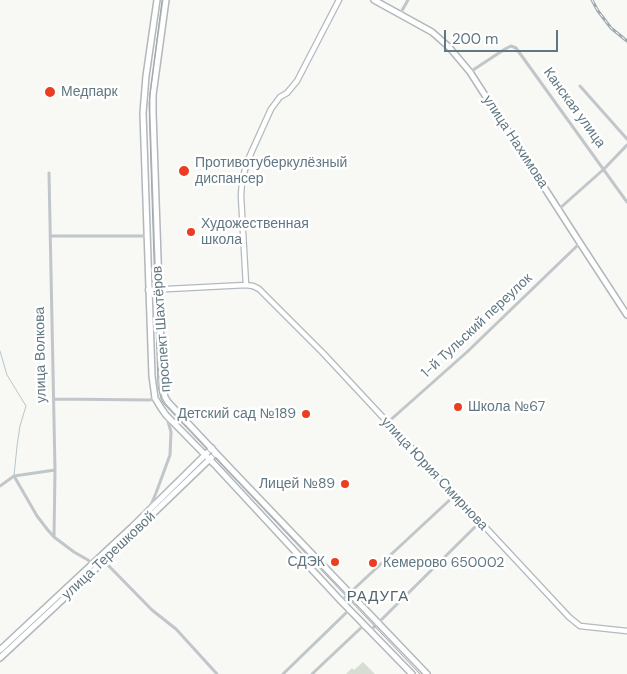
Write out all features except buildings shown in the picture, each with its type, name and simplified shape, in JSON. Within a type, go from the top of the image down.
[{"type":"main road","name":"проспект Шахтёров","points":[[157,0],[146,76],[143,113],[148,290],[152,384],[155,398],[166,415],[412,674]]},
{"type":"main road","name":"проспект Шахтёров","points":[[166,0],[153,95],[158,289],[162,382],[165,397],[427,674]]},
{"type":"main road","name":"улица Нахимова","points":[[374,0],[432,32],[449,47],[470,72],[627,315]]},
{"type":"main road","name":"улица Терешковой","points":[[0,650],[102,559],[214,450]]},
{"type":"main road","name":"улица Терешковой","points":[[102,559],[146,512],[207,457]]},
{"type":"main road","name":"улица Терешковой","points":[[0,658],[94,566]]},
{"type":"street","points":[[148,290],[246,285],[241,196],[244,170],[271,109],[280,97],[297,81],[340,0]]},
{"type":"street","points":[[400,14],[408,0]]},
{"type":"street","name":"Канская улица","points":[[470,72],[505,49],[511,46],[516,48],[627,202]]},
{"type":"street","points":[[580,86],[627,139]]},
{"type":"street","points":[[559,209],[604,169],[627,145]]},
{"type":"street","name":"улица Волкова","points":[[49,173],[55,470],[54,537]]},
{"type":"street","points":[[50,236],[147,236]]},
{"type":"street","name":"1-й Тульский переулок","points":[[387,423],[456,361],[580,243]]},
{"type":"street","name":"улица Юрия Смирнова","points":[[246,285],[256,287],[263,292],[323,353],[574,622],[587,628],[627,631]]},
{"type":"street","points":[[54,399],[150,400],[155,398]]},
{"type":"street","points":[[146,512],[156,493],[170,455],[171,432],[166,415]]},
{"type":"street","points":[[0,486],[14,476],[55,470]]},
{"type":"street","points":[[14,476],[37,516],[54,537],[94,566]]},
{"type":"street","points":[[341,601],[455,495]]},
{"type":"street","points":[[370,631],[480,522]]},
{"type":"street","points":[[102,559],[152,610],[176,629],[217,674]]},
{"type":"street","points":[[283,674],[350,610]]},
{"type":"street","points":[[312,674],[364,625]]},
{"type":"shaded area","points":[[363,662],[375,674],[346,674],[352,668],[354,670]]},
{"type":"waterway","points":[[0,351],[7,375],[26,406],[20,426],[14,476]]},
{"type":"tram line","points":[[162,0],[149,103],[158,386],[161,399],[420,674]]},
{"type":"railway","points":[[592,0],[611,28],[627,41]]},
{"type":"place","name":"Медпарк","points":[[50,92]]},
{"type":"place","name":"Противотуберкулёзный диспансер","points":[[184,171]]},
{"type":"place","name":"Художественная школа","points":[[191,232]]},
{"type":"place","name":"Школа №67","points":[[458,407]]},
{"type":"place","name":"Детский сад №189","points":[[306,414]]},
{"type":"place","name":"Лицей №89","points":[[345,484]]},
{"type":"place","name":"СДЭК","points":[[335,562]]},
{"type":"place","name":"Кемерово 650002","points":[[373,563]]},
{"type":"district","name":"РАДУГА","points":[[378,597]]}]
